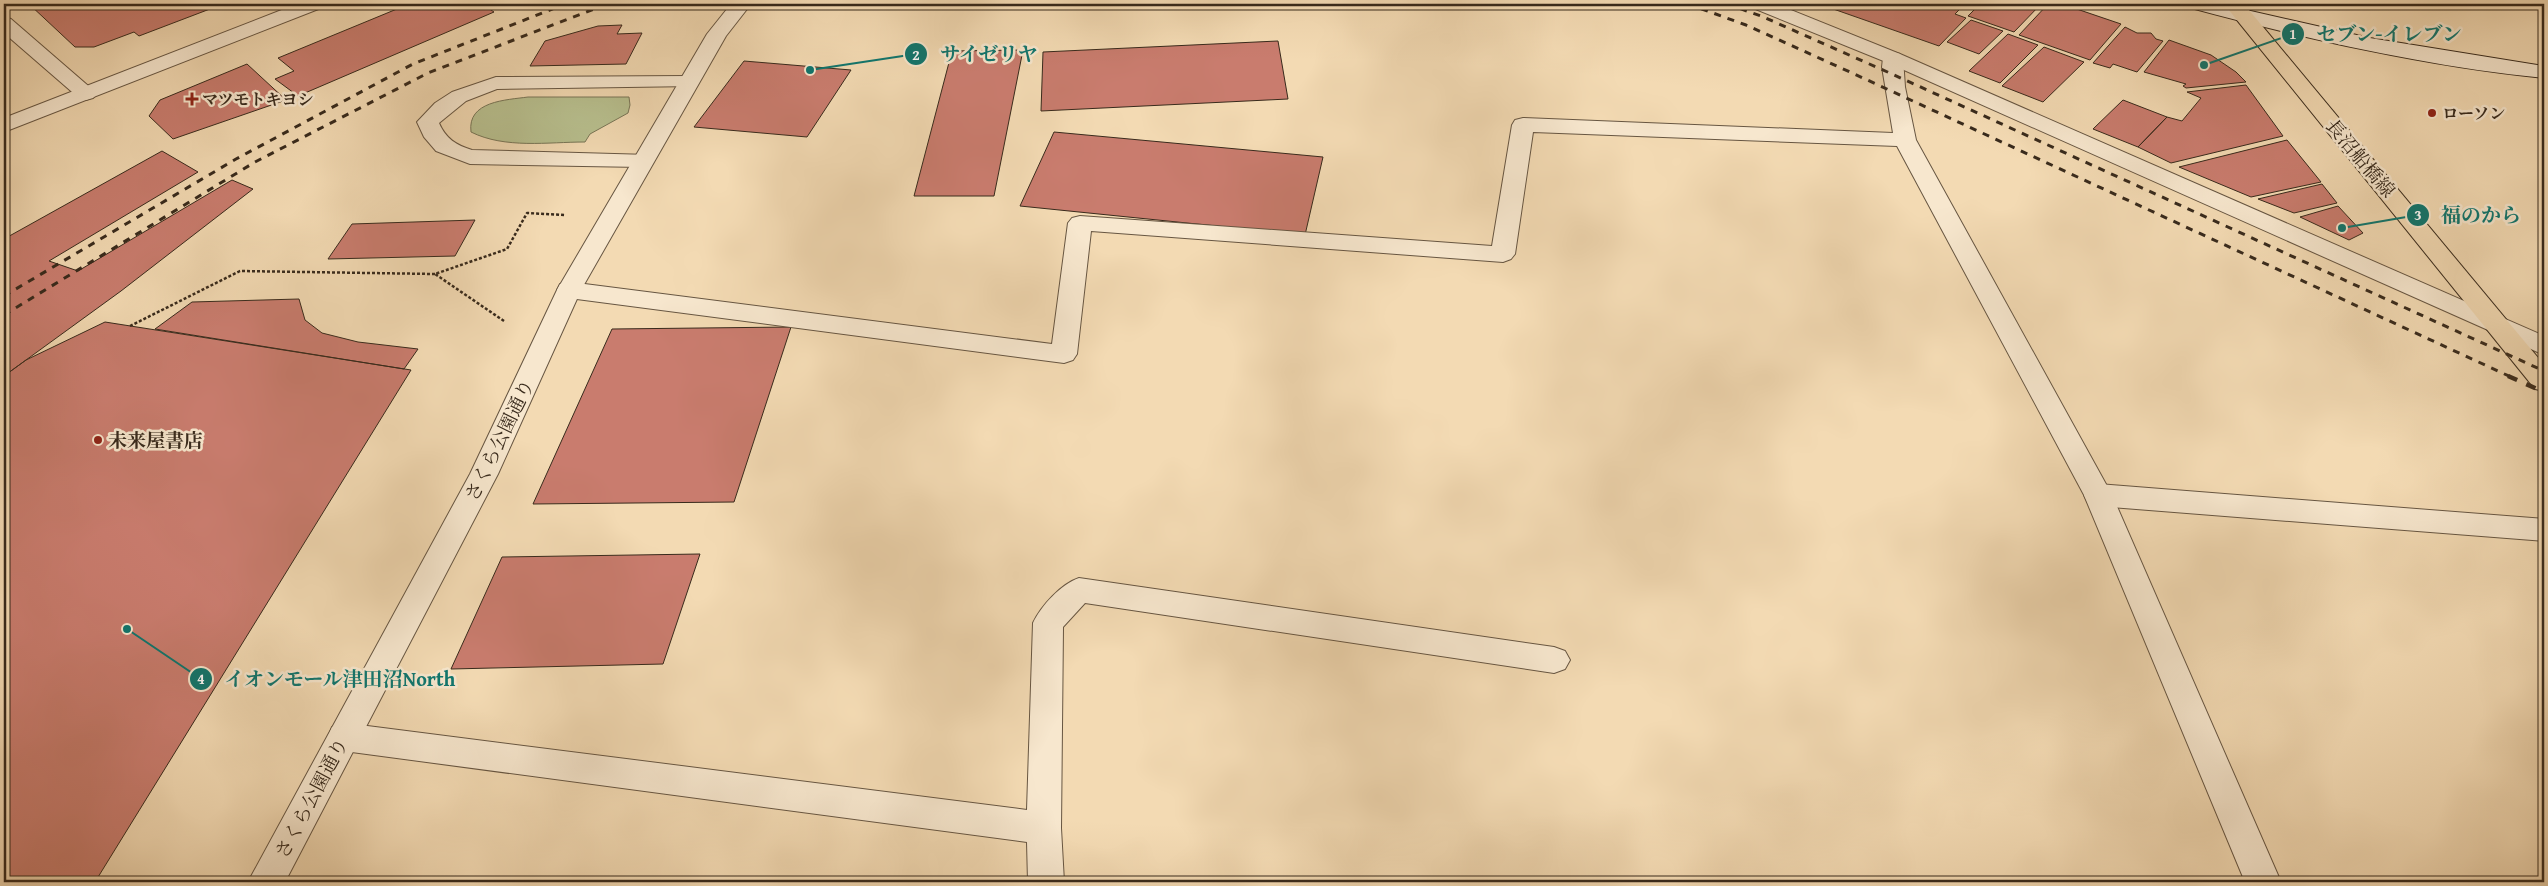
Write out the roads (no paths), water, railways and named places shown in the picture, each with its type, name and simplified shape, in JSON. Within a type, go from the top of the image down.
[{"type":"main road","name":"長沼船橋線","points":[[2238,10],[2500,326],[2544,382]]},
{"type":"street","points":[[4,126],[314,4]]},
{"type":"street","name":"さくら公園通り","points":[[266,882],[484,474],[569,290],[688,82],[717,34],[741,4]]},
{"type":"street","points":[[1760,4],[1894,58],[2544,346]]},
{"type":"street","points":[[2198,4],[2238,10],[2371,46],[2460,62],[2544,72]]},
{"type":"street","points":[[4,23],[86,94]]},
{"type":"street","points":[[1894,58],[1892,74],[1898,94],[1905,140],[2098,495],[2263,882]]},
{"type":"street","points":[[642,160],[470,158],[445,148],[432,136],[428,122],[438,110],[476,88],[496,83],[688,82]]},
{"type":"street","points":[[569,290],[1064,354],[1080,223],[1503,254],[1523,125],[1905,140]]},
{"type":"street","points":[[2098,495],[2544,530]]},
{"type":"street","points":[[1046,882],[1044,828],[1048,623],[1079,590],[1554,660]]},
{"type":"street","points":[[344,737],[1044,828]]},
{"type":"railway","points":[[4,296],[236,159],[413,64],[565,4]]},
{"type":"railway","points":[[4,315],[255,162],[428,73],[607,4]]},
{"type":"railway","points":[[1688,4],[1746,25],[1850,72],[2511,377]]},
{"type":"railway","points":[[1727,4],[1761,16],[1892,74],[2544,371]]},
{"type":"railway","points":[[2508,376],[2544,392]]},
{"type":"place","name":"セブン-イレブン","points":[[2204,65]]},
{"type":"place","name":"サイゼリヤ","points":[[810,70]]},
{"type":"place","name":"マツモトキヨシ","points":[[192,99]]},
{"type":"place","name":"ローソン","points":[[2432,113]]},
{"type":"place","name":"福のから","points":[[2342,228]]},
{"type":"place","name":"未来屋書店","points":[[98,440]]},
{"type":"place","name":"イオンモール津田沼North","points":[[127,629]]}]
